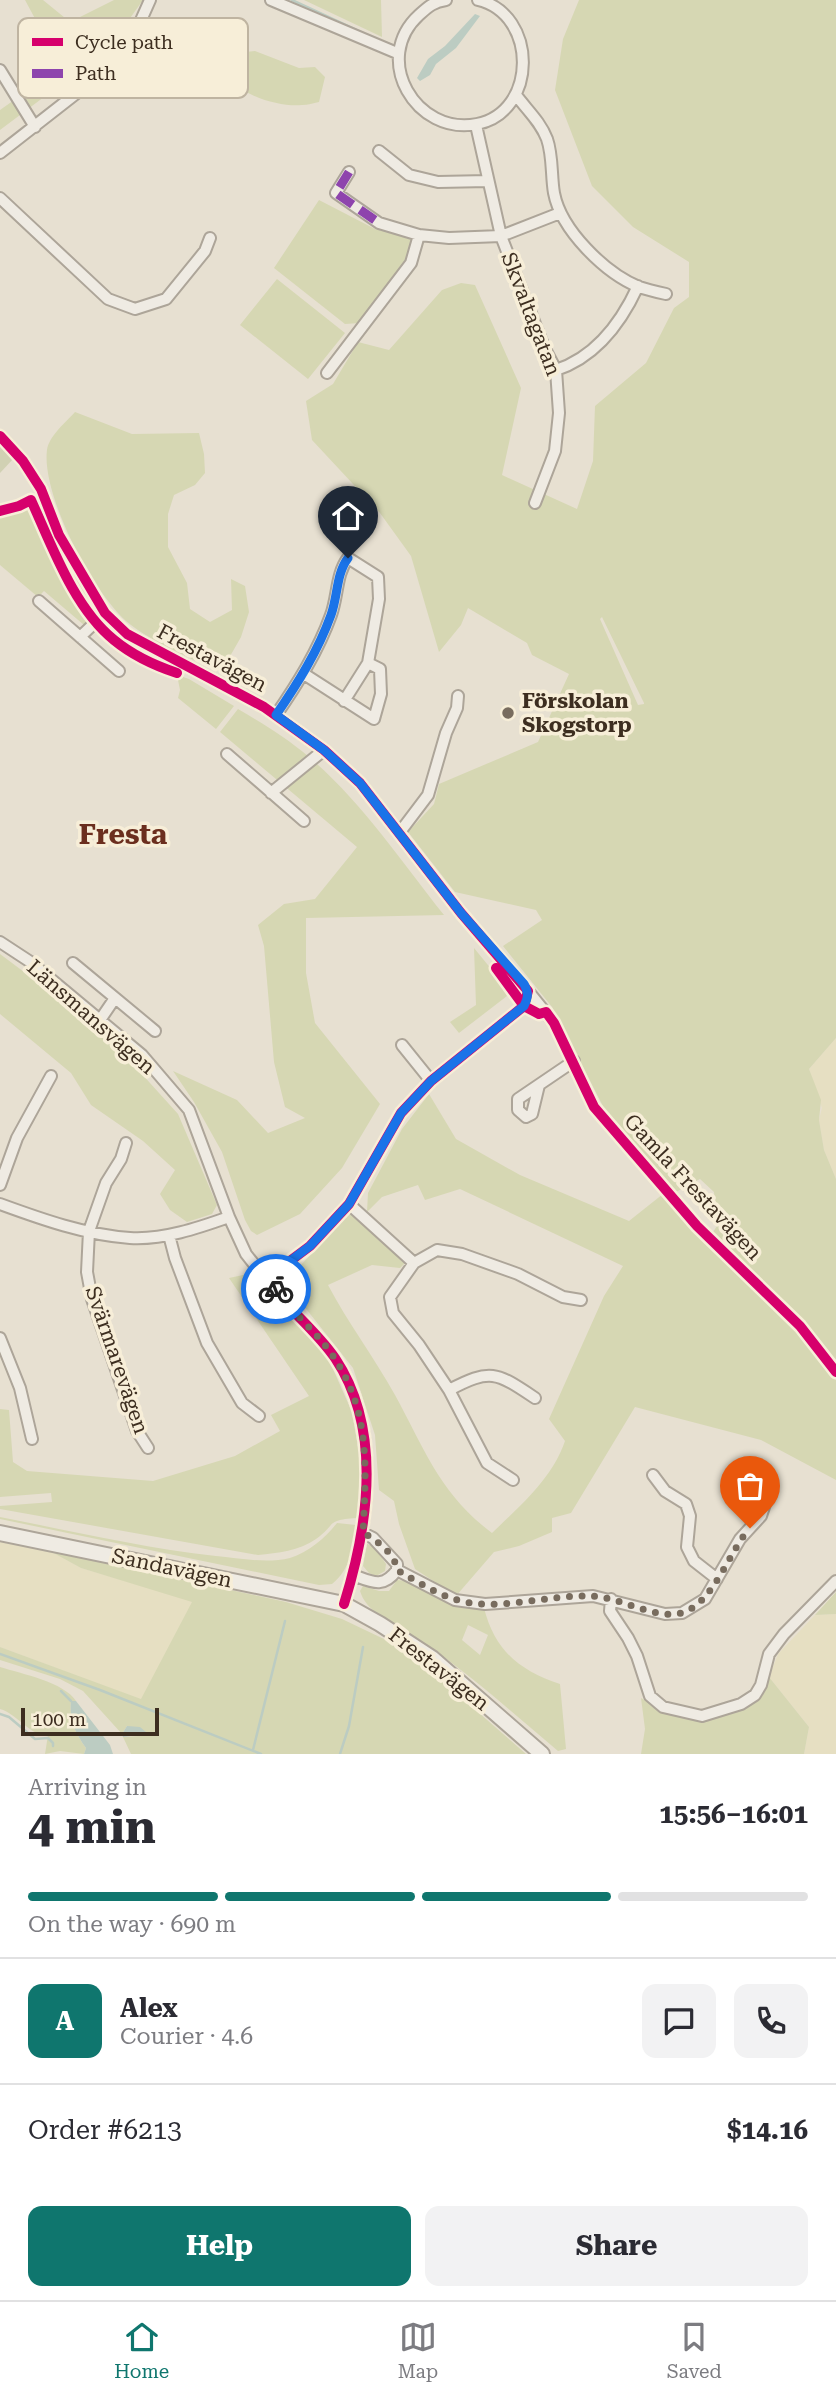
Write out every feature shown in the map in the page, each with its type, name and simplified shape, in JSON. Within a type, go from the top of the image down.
[{"type":"street","points":[[142,18],[150,0]]},
{"type":"street","points":[[271,0],[397,53]]},
{"type":"street","points":[[446,0],[433,1],[402,36],[397,53],[399,71],[408,95],[428,114],[444,123],[476,125],[505,110],[516,95],[523,67],[520,40],[506,14],[487,1]]},
{"type":"street","points":[[0,70],[36,127]]},
{"type":"street","points":[[516,95],[538,120],[548,141],[554,194],[560,213],[575,236],[598,260],[638,286],[666,294]]},
{"type":"street","points":[[0,153],[72,98]]},
{"type":"street","name":"Skvaltagatan","points":[[476,125],[501,236],[544,347],[556,370],[559,413],[555,450],[535,503]]},
{"type":"street","points":[[379,151],[409,175],[438,182],[488,181]]},
{"type":"street","points":[[349,172],[335,193],[379,223],[419,235],[449,238],[501,236],[560,213]]},
{"type":"street","points":[[0,198],[108,299],[135,309],[166,299],[205,251],[210,239]]},
{"type":"street","points":[[327,373],[411,263],[419,235]]},
{"type":"street","points":[[556,370],[575,364],[600,344],[624,315],[638,286]]},
{"type":"street","name":"Frestavägen","points":[[0,436],[23,461],[41,489],[59,535],[104,613],[127,634],[276,715],[324,750],[360,783],[461,913],[528,991]]},
{"type":"street","points":[[276,715],[304,674],[332,612],[342,566],[348,558],[378,577],[379,599],[368,663],[344,701]]},
{"type":"street","points":[[38,601],[119,671]]},
{"type":"street","points":[[80,637],[104,613]]},
{"type":"street","points":[[304,674],[374,719],[382,694],[380,669],[368,663]]},
{"type":"street","points":[[400,832],[428,795],[446,733],[457,708],[458,696]]},
{"type":"street","points":[[271,793],[324,750]]},
{"type":"street","points":[[227,754],[304,821]]},
{"type":"street","name":"Länsmansvägen","points":[[0,942],[29,961],[142,1055],[189,1110],[229,1217],[246,1254],[257,1269],[274,1277]]},
{"type":"street","points":[[74,963],[155,1031]]},
{"type":"street","points":[[344,1604],[363,1533],[365,1439],[356,1402],[335,1358],[281,1298],[274,1277],[310,1246],[349,1204],[401,1113],[431,1081],[524,1006],[528,991]]},
{"type":"street","name":"Gamla Frestavägen","points":[[528,991],[554,1023],[594,1107],[697,1226]]},
{"type":"street","points":[[100,1020],[115,998]]},
{"type":"street","points":[[402,1045],[431,1081]]},
{"type":"street","points":[[539,1085],[574,1061]]},
{"type":"street","points":[[0,1185],[17,1138],[51,1076]]},
{"type":"street","name":"Svärmarevägen","points":[[126,1143],[121,1159],[106,1182],[89,1231],[87,1272],[92,1299],[137,1431],[148,1447]]},
{"type":"street","points":[[0,1204],[39,1219],[130,1238],[169,1235],[229,1217]]},
{"type":"street","points":[[349,1204],[414,1263]]},
{"type":"street","points":[[169,1235],[207,1343],[242,1403],[259,1416]]},
{"type":"street","points":[[513,1480],[487,1463],[449,1390],[419,1345],[393,1313],[390,1297],[414,1263],[431,1252],[447,1250],[518,1274],[563,1297],[581,1300]]},
{"type":"street","points":[[0,1338],[20,1388],[32,1439]]},
{"type":"street","points":[[449,1390],[480,1375],[491,1375],[510,1381],[535,1398]]},
{"type":"street","points":[[653,1475],[665,1491],[686,1504],[690,1516],[687,1548],[694,1561],[717,1579]]},
{"type":"street","points":[[397,1570],[455,1600],[485,1604],[593,1596],[665,1614],[682,1613],[705,1599],[740,1539],[761,1516],[767,1498]]},
{"type":"street","name":"Sandavägen","points":[[0,1533],[344,1604]]},
{"type":"street","points":[[353,1575],[383,1583],[391,1579],[397,1570],[397,1564],[373,1538],[363,1533]]},
{"type":"street","points":[[611,1599],[610,1611],[637,1656],[650,1696],[663,1707],[702,1716],[741,1704],[755,1695],[761,1685],[769,1654],[784,1634],[836,1581]]},
{"type":"street","name":"Frestavägen","points":[[344,1604],[432,1658],[542,1754]]},
{"type":"shaded area","points":[[475,14],[480,16],[456,48],[436,64],[430,75],[420,81],[417,78],[428,59],[445,46]]},
{"type":"shaded area","points":[[836,1038],[836,1179],[824,1150],[819,1120],[822,1108],[809,1069]]},
{"type":"shaded area","points":[[0,1540],[48,1550],[81,1568],[193,1601],[142,1700],[0,1647]]},
{"type":"shaded area","points":[[836,1614],[836,1754],[804,1754],[809,1727],[769,1677],[778,1654],[815,1615]]},
{"type":"shaded area","points":[[71,1701],[76,1701],[110,1745],[113,1754],[84,1754],[86,1748],[72,1720]]},
{"type":"shaded area","points":[[127,1726],[140,1727],[146,1734],[123,1737]]},
{"type":"green space","points":[[25,0],[43,0],[65,18],[35,18]]},
{"type":"green space","points":[[114,0],[143,0],[130,18],[78,18]]},
{"type":"green space","points":[[304,0],[381,0],[382,37]]},
{"type":"green space","points":[[579,0],[836,0],[836,1038],[809,1069],[821,1100],[819,1120],[824,1150],[836,1179],[836,1360],[713,1232],[717,1226],[714,1192],[700,1179],[676,1192],[607,1114],[552,1007],[503,946],[542,920],[536,910],[455,892],[408,832],[434,804],[439,784],[538,742],[569,674],[532,655],[527,643],[468,608],[461,625],[439,652],[411,556],[380,513],[312,440],[306,401],[333,384],[358,342],[389,350],[442,290],[461,283],[475,285],[521,388],[502,475],[577,509],[593,461],[595,406],[646,363],[674,308],[689,297],[689,262],[633,227],[592,186],[555,90],[563,39]],"holes":[[[602,617],[644,704],[638,705],[600,619]]]},
{"type":"green space","points":[[255,51],[299,68],[315,67],[325,77],[319,102],[291,105],[248,93],[248,52]]},
{"type":"green space","points":[[18,97],[43,98],[0,130],[0,110]]},
{"type":"green space","points":[[319,200],[375,229],[412,238],[406,260],[360,323],[345,324],[274,268]]},
{"type":"green space","points":[[277,279],[345,333],[308,379],[240,325]]},
{"type":"green space","points":[[75,412],[132,434],[199,433],[205,473],[195,485],[174,495],[168,514],[168,547],[187,583],[190,609],[210,622],[232,610],[231,579],[245,586],[249,612],[241,637],[221,672],[162,644],[131,625],[117,612],[87,570],[61,518],[47,469],[48,445]]},
{"type":"green space","points":[[0,443],[14,458],[0,473]]},
{"type":"green space","points":[[39,494],[98,609],[84,625],[44,591],[38,597],[0,565],[0,511],[30,503]]},
{"type":"green space","points":[[177,675],[189,679],[234,706],[216,729],[178,698],[180,690]]},
{"type":"green space","points":[[238,709],[292,743],[328,774],[380,832],[444,915],[306,918],[306,973],[315,1023],[380,1104],[342,1168],[300,1214],[257,1235],[251,1231],[245,1220],[222,1152],[173,1071],[237,1100],[268,1133],[305,1118],[285,1107],[274,1062],[264,946],[258,925],[284,904],[315,899],[357,847],[220,732]]},
{"type":"green space","points":[[474,948],[501,981],[507,996],[459,1033],[450,1022],[476,1005]]},
{"type":"green space","points":[[0,954],[103,1031],[178,1114],[217,1205],[212,1214],[187,1222],[170,1210],[160,1194],[175,1170],[143,1141],[91,1105],[71,1073],[0,1014]]},
{"type":"green space","points":[[429,1094],[456,1139],[520,1175],[629,1221],[663,1194],[704,1241],[804,1336],[827,1364],[836,1380],[836,1480],[761,1440],[635,1407],[571,1513],[552,1518],[552,1532],[519,1546],[494,1552],[456,1596],[415,1569],[394,1501],[379,1490],[375,1435],[353,1368],[303,1305],[293,1282],[295,1271],[350,1214],[406,1262],[400,1268],[372,1265],[328,1285],[387,1381],[446,1487],[474,1518],[492,1533],[544,1480],[559,1455],[565,1441],[549,1419],[604,1296],[623,1266],[460,1189],[425,1200],[418,1185],[382,1197],[367,1212],[368,1193],[402,1129]]},
{"type":"green space","points":[[252,1273],[329,1360],[352,1412],[361,1465],[357,1518],[332,1524],[316,1539],[295,1549],[258,1555],[0,1509],[0,1506],[52,1502],[51,1493],[0,1497],[0,1409],[9,1410],[13,1462],[27,1471],[153,1481],[235,1456],[280,1431],[271,1415],[309,1396],[229,1278]]},
{"type":"green space","points":[[0,1517],[108,1539],[262,1561],[281,1560],[304,1552],[322,1539],[337,1523],[356,1525],[352,1550],[343,1572],[332,1584],[319,1585]]},
{"type":"green space","points":[[367,1544],[374,1546],[386,1564],[385,1571],[376,1576],[363,1566]]},
{"type":"green space","points":[[48,1550],[286,1602],[342,1619],[407,1650],[526,1754],[131,1754],[123,1737],[138,1736],[127,1726],[122,1734],[83,1691],[60,1679],[0,1660],[0,1647],[141,1699],[192,1602],[81,1568]]},
{"type":"green space","points":[[397,1580],[407,1581],[484,1608],[495,1636],[511,1657],[533,1673],[560,1684],[566,1749],[558,1751],[444,1657],[378,1614],[367,1604],[360,1591],[363,1586],[389,1591]],"holes":[[[468,1625],[488,1635],[480,1655],[462,1640]]]},
{"type":"green space","points":[[836,1592],[836,1614],[815,1615]]},
{"type":"green space","points":[[0,1667],[42,1680],[70,1694],[76,1701],[71,1701],[71,1714],[76,1732],[86,1748],[84,1754],[60,1751],[45,1754],[48,1735],[29,1729],[0,1709]]},
{"type":"green space","points":[[769,1677],[809,1727],[804,1754],[641,1754],[645,1729],[641,1698],[676,1715],[691,1719],[715,1717],[763,1695]]},
{"type":"waterway","points":[[292,0],[365,34]]},
{"type":"waterway","points":[[253,1750],[285,1621]]},
{"type":"waterway","points":[[340,1754],[349,1726],[363,1647]]},
{"type":"waterway","points":[[0,1654],[100,1690],[261,1754]]},
{"type":"waterway","points":[[61,1691],[71,1701]]},
{"type":"waterway","points":[[0,1714],[9,1717],[35,1739],[48,1738],[53,1746]]},
{"type":"marked path","points":[[349,172],[336,193],[379,223]]},
{"type":"cycle path","points":[[0,436],[23,461],[41,489],[59,535],[105,613],[127,634],[264,707],[324,750],[360,783],[461,913],[528,991],[524,1006],[431,1081],[401,1113],[349,1204],[310,1246],[274,1277],[281,1298],[335,1358],[350,1386],[360,1416],[365,1447],[364,1511],[344,1604]]},
{"type":"cycle path","points":[[0,511],[31,500],[65,575],[100,627],[128,650],[177,673]]},
{"type":"cycle path","points":[[496,968],[524,1006],[539,1014],[546,1012],[554,1023],[594,1107],[697,1226],[800,1326],[836,1372]]},
{"type":"way so far","points":[[276,1289],[335,1358],[356,1402],[365,1439],[363,1533],[373,1538],[397,1564],[397,1570],[455,1600],[485,1604],[593,1596],[665,1614],[682,1613],[705,1599],[740,1539],[750,1528]]},
{"type":"place","name":"Förskolan Skogstorp","points":[[508,713]]},
{"type":"district","name":"Fresta","points":[[123,834]]},
{"type":"route","points":[[276,1289],[274,1277],[279,1270],[310,1246],[349,1204],[401,1113],[431,1081],[524,1006],[528,999],[524,984],[461,913],[360,783],[324,750],[276,715],[304,674],[319,645],[332,612],[342,566],[348,558]]}]
